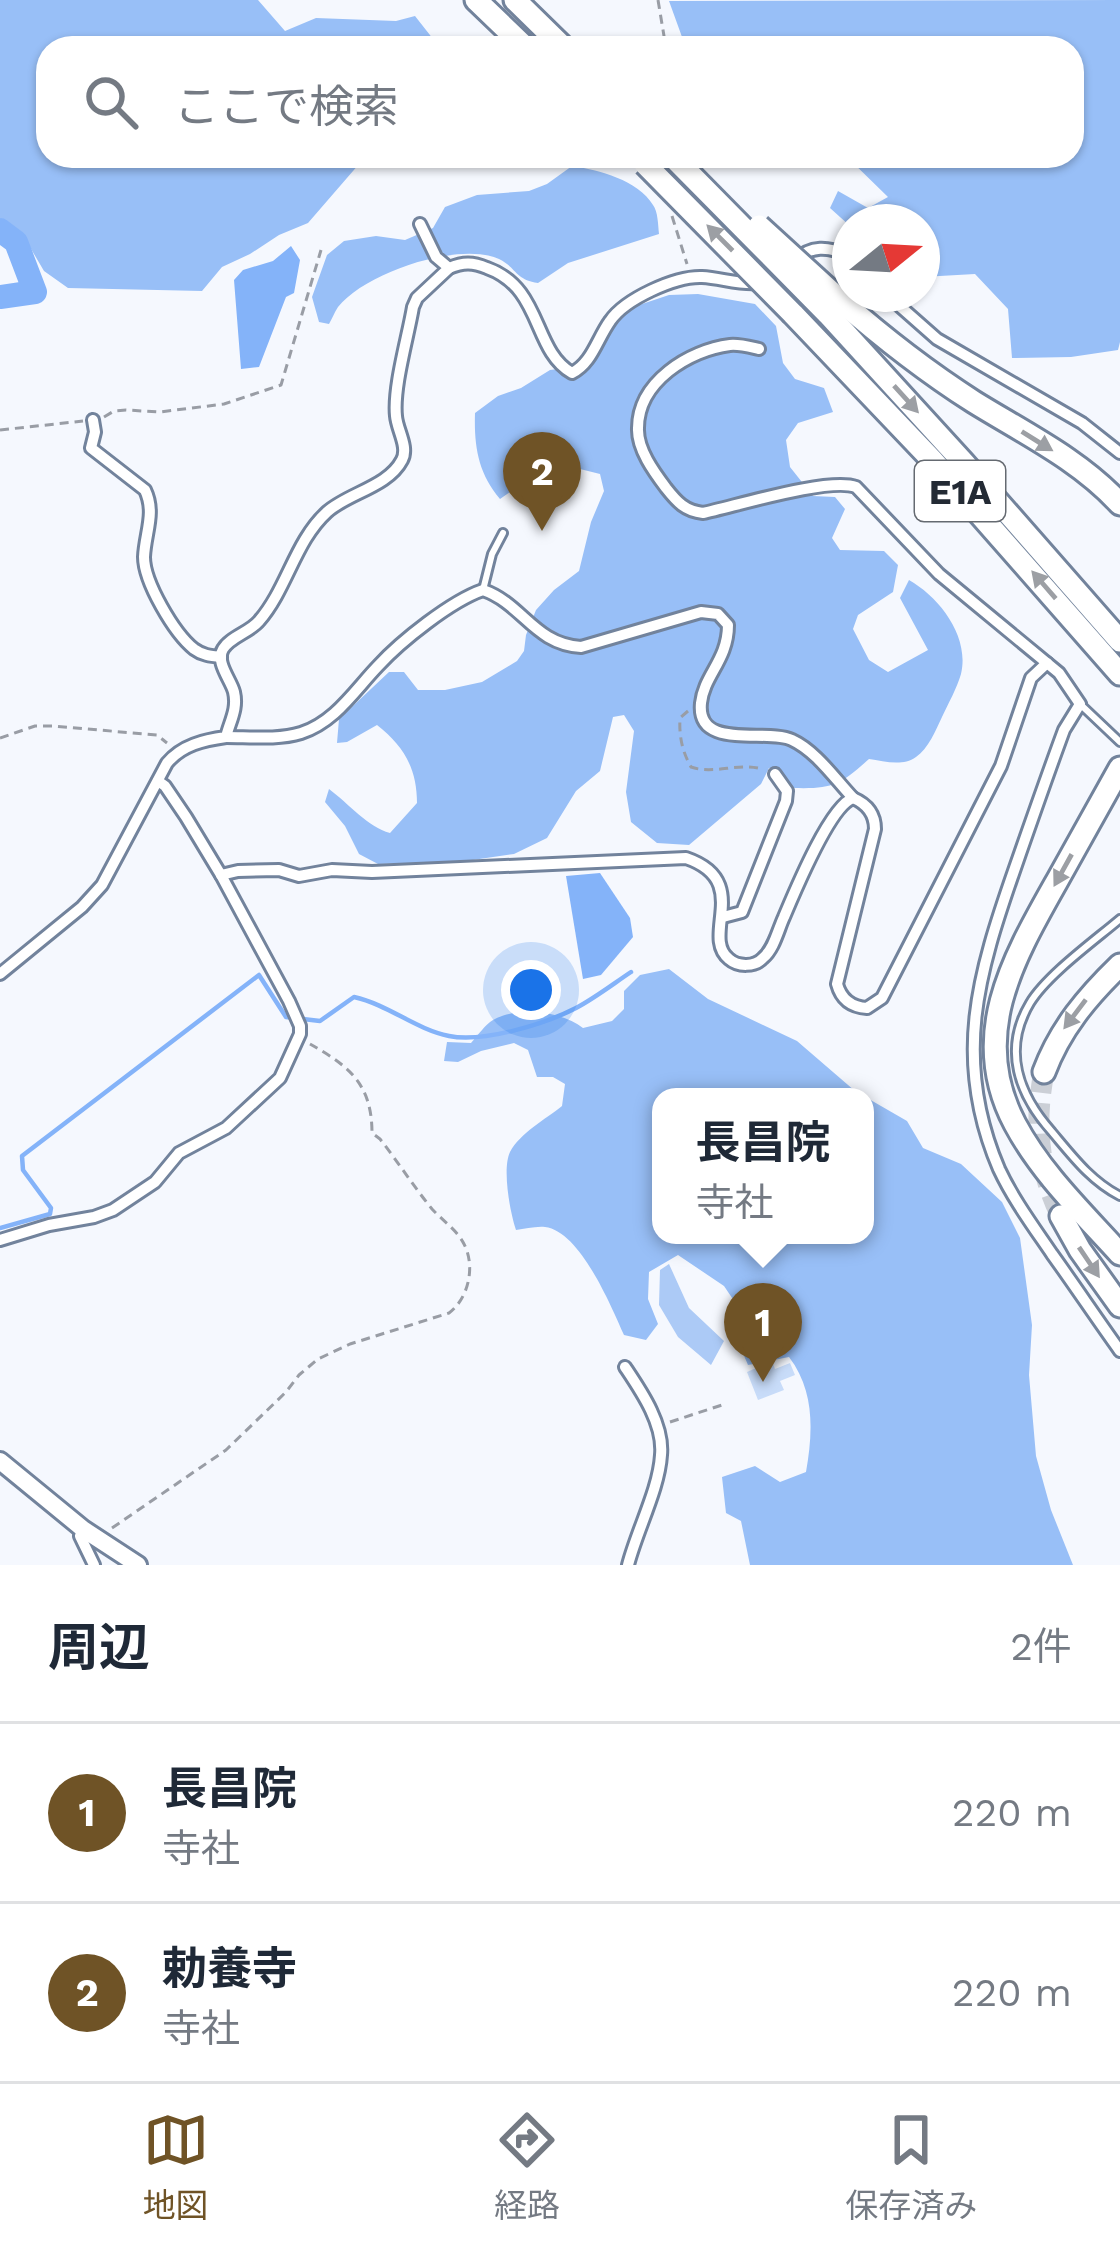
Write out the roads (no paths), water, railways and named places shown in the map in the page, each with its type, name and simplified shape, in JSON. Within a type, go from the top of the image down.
[{"type":"highway","points":[[476,0],[514,36]]},
{"type":"highway","points":[[514,0],[552,36]]},
{"type":"highway","name":"E1A","points":[[649,168],[947,476],[1120,674]]},
{"type":"highway","points":[[688,168],[832,306]]},
{"type":"highway","name":"E1A","points":[[837,312],[1120,641]]},
{"type":"highway","points":[[843,312],[1079,467],[1120,504]]},
{"type":"highway","points":[[1120,768],[1018,950],[1001,998],[995,1046],[1007,1105],[1023,1138],[1120,1254]]},
{"type":"highway","points":[[1044,1072],[1076,1012],[1120,965]]},
{"type":"highway","points":[[1061,1216],[1120,1306]]},
{"type":"main road","points":[[0,1461],[83,1529],[138,1565]]},
{"type":"street","points":[[420,224],[436,257],[449,268]]},
{"type":"street","points":[[226,737],[236,699],[221,657],[223,649],[267,612],[316,523],[401,463],[404,455],[396,400],[413,307],[449,268],[474,263],[497,271],[517,286],[553,355],[572,373],[583,367],[624,304],[700,277],[753,284],[778,278],[801,255],[814,248],[832,248]]},
{"type":"street","points":[[906,312],[937,339],[1082,423],[1120,453]]},
{"type":"street","points":[[759,349],[730,345],[679,363],[657,381],[644,403],[638,428],[641,446],[678,503],[691,512],[704,513],[848,483],[950,583],[1066,681],[1080,704],[1064,730],[989,941],[977,991],[975,1079],[982,1118],[1000,1169],[1022,1211],[1120,1351]]},
{"type":"street","points":[[93,420],[91,448],[145,490],[150,500],[146,574],[171,622],[192,648],[221,657]]},
{"type":"street","points":[[0,974],[102,885],[175,754],[226,737],[283,736],[314,728],[332,717],[410,636],[483,590],[553,642],[568,646],[581,647],[701,613],[718,614],[728,625],[728,642],[700,707],[705,722],[731,736],[770,734],[792,740],[872,814],[875,829],[836,984],[839,994],[852,1005],[867,1008],[882,998],[893,977],[1001,766],[1031,678],[1047,663]]},
{"type":"street","points":[[723,917],[742,912],[786,801],[787,790],[775,774]]},
{"type":"street","points":[[0,1240],[113,1210],[155,1182],[178,1154],[215,1136],[280,1078],[300,1030],[221,875],[176,801],[158,781]]},
{"type":"street","points":[[221,875],[279,870],[299,876],[332,870],[680,858],[701,864],[715,877],[721,890],[719,938],[725,955],[738,964],[760,962],[832,818],[843,802],[853,798]]},
{"type":"street","points":[[625,1367],[657,1426],[662,1451],[628,1565]]},
{"type":"street","points":[[83,1529],[80,1536],[94,1565]]},
{"type":"lane","points":[[483,590],[503,533]]},
{"type":"lane","points":[[1080,704],[1120,742]]},
{"type":"lane","points":[[1120,920],[1030,1002],[1017,1037],[1017,1073],[1026,1099],[1045,1124],[1098,1185],[1120,1196]]},
{"type":"waterway","points":[[0,230],[16,242],[35,292],[0,297]]},
{"type":"waterway","points":[[0,1228],[50,1214],[51,1208],[23,1170],[22,1156],[259,975],[286,1017],[320,1021],[354,997],[437,1033],[463,1037],[514,1031],[548,1020],[583,1004],[631,972]]},
{"type":"tunnel","points":[[1044,1072],[1040,1146],[1061,1216]]},
{"type":"place","name":"勅養寺","points":[[542,531]]},
{"type":"place","name":"長昌院","points":[[763,1382]]}]
